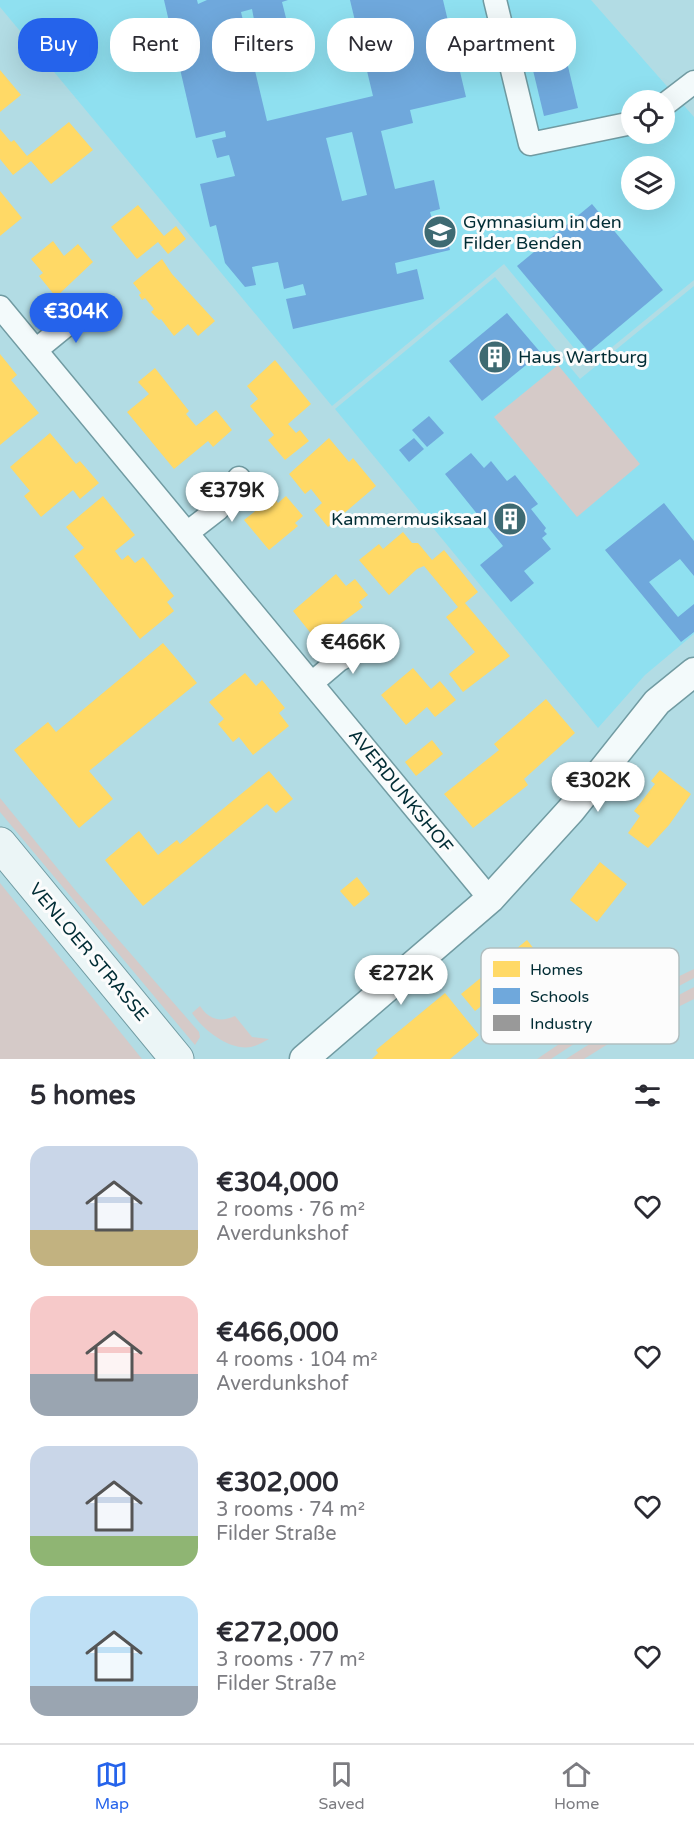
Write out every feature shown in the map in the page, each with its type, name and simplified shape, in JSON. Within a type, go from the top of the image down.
[{"type":"main road","name":"VENLOER STRASSE","points":[[0,844],[177,1059]]},
{"type":"street","points":[[495,0],[530,144],[621,125]]},
{"type":"street","points":[[675,97],[694,82]]},
{"type":"street","name":"AVERDUNKSHOF","points":[[0,307],[490,899]]},
{"type":"street","points":[[36,350],[69,323],[100,310]]},
{"type":"street","points":[[187,532],[218,509],[239,478]]},
{"type":"street","points":[[312,683],[339,660],[375,641]]},
{"type":"street","points":[[304,1059],[490,899],[571,810],[657,702],[694,672]]},
{"type":"shaded area","name":"Gymnasium in den Filder Benden","points":[[0,0],[591,0],[670,90],[621,90],[621,144],[675,144],[675,95],[694,117],[694,280],[589,366],[504,264],[332,406],[54,72],[98,72],[98,18],[18,18],[18,29],[0,7]]},
{"type":"shaded area","points":[[495,277],[580,379],[694,286],[694,634],[645,675],[598,728],[335,409]]},
{"type":"shaded area","points":[[558,365],[640,464],[577,517],[494,417]]},
{"type":"shaded area","points":[[0,798],[76,891],[199,1032],[200,1037],[195,1045],[0,812]]},
{"type":"shaded area","points":[[0,883],[142,1059],[0,1059]]},
{"type":"shaded area","points":[[694,969],[694,978],[679,986],[679,976]]},
{"type":"shaded area","points":[[694,987],[694,999],[679,1006],[679,995]]},
{"type":"shaded area","points":[[200,1006],[211,1017],[224,1019],[235,1016],[252,1037],[269,1039],[251,1047],[234,1046],[218,1038],[197,1020],[192,1013]]},
{"type":"shaded area","points":[[559,1044],[574,1044],[551,1059],[537,1059]]},
{"type":"shaded area","points":[[590,1044],[608,1044],[584,1059],[566,1059]]},
{"type":"building: Homes","points":[[0,70],[21,95],[0,112]]},
{"type":"building: Homes","points":[[69,122],[93,150],[51,184],[31,161],[13,175],[0,159],[0,129],[11,142],[14,140],[27,156]]},
{"type":"building: Homes","points":[[0,191],[22,218],[0,236]]},
{"type":"building: Homes","points":[[138,205],[164,236],[176,226],[186,239],[168,254],[158,242],[137,259],[111,227]]},
{"type":"building: Homes","points":[[53,241],[64,256],[78,244],[93,262],[56,297],[39,276],[43,273],[31,259]]},
{"type":"building: Homes","points":[[162,259],[172,274],[215,321],[198,336],[188,324],[174,336],[161,319],[159,320],[151,312],[154,309],[145,298],[142,300],[139,295],[141,293],[133,283]]},
{"type":"building: Homes","points":[[0,354],[17,375],[11,380],[39,413],[0,445]]},
{"type":"building: Homes","points":[[275,360],[311,404],[288,424],[296,433],[300,430],[309,441],[285,460],[268,440],[274,435],[250,406],[258,399],[247,386]]},
{"type":"building: Homes","points":[[155,368],[189,411],[186,414],[196,426],[216,410],[232,430],[213,447],[208,441],[174,469],[127,412],[149,394],[138,382]]},
{"type":"building: Homes","points":[[50,433],[76,464],[80,461],[99,483],[80,499],[73,490],[41,517],[24,496],[30,491],[10,467]]},
{"type":"building: Homes","points":[[329,438],[349,462],[353,458],[376,486],[328,527],[314,510],[322,503],[311,489],[305,494],[289,474]]},
{"type":"building: Homes","points":[[103,496],[135,535],[115,551],[122,560],[128,555],[135,563],[143,557],[174,596],[167,602],[174,611],[140,639],[74,556],[84,548],[66,527]]},
{"type":"building: Homes","points":[[286,496],[303,516],[295,523],[298,526],[269,550],[244,520],[273,497],[278,503]]},
{"type":"building: Homes","points":[[403,532],[412,543],[418,543],[432,560],[444,550],[478,592],[465,603],[510,656],[463,692],[449,674],[475,652],[446,617],[458,607],[424,566],[417,569],[389,595],[359,560],[379,544],[383,549]]},
{"type":"building: Homes","points":[[336,574],[346,586],[355,579],[368,595],[359,602],[363,607],[317,641],[293,611]]},
{"type":"building: Homes","points":[[163,643],[197,683],[89,771],[113,799],[79,828],[14,750],[48,722],[56,732]]},
{"type":"building: Homes","points":[[413,668],[431,689],[440,681],[456,700],[435,717],[427,707],[406,725],[381,695]]},
{"type":"building: Homes","points":[[245,673],[256,686],[262,680],[285,708],[279,713],[289,726],[253,755],[239,737],[233,742],[218,724],[224,719],[209,702]]},
{"type":"building: Homes","points":[[546,699],[575,733],[524,779],[528,785],[473,828],[444,794],[499,750],[494,744]]},
{"type":"building: Homes","points":[[432,740],[443,754],[416,776],[405,762]]},
{"type":"building: Homes","points":[[660,770],[691,794],[669,825],[648,848],[628,833],[640,816],[634,811],[655,784],[651,781]]},
{"type":"building: Homes","points":[[269,771],[293,799],[276,813],[267,804],[143,906],[105,860],[139,831],[158,855],[177,840],[180,844]]},
{"type":"building: Homes","points":[[600,862],[627,884],[597,922],[570,900]]},
{"type":"building: Homes","points":[[357,877],[370,894],[354,907],[340,891]]},
{"type":"building: Homes","points":[[527,940],[533,948],[517,948]]},
{"type":"building: Homes","points":[[481,978],[481,1006],[475,1011],[461,994]]},
{"type":"building: Homes","points":[[445,993],[479,1035],[450,1059],[372,1059],[378,1053],[376,1050]]},
{"type":"building: Schools","points":[[164,0],[197,0],[198,4],[207,0],[288,0],[282,2],[286,18],[254,18],[252,9],[241,12],[242,18],[212,18],[212,72],[255,72],[267,121],[373,96],[367,72],[414,72],[414,18],[354,18],[350,0],[443,0],[447,18],[426,18],[426,72],[460,72],[466,97],[410,110],[413,123],[381,131],[395,189],[434,180],[440,209],[430,212],[433,222],[443,220],[450,250],[395,263],[397,274],[417,269],[424,299],[293,329],[286,299],[306,295],[303,284],[284,289],[278,262],[252,267],[256,285],[245,287],[225,263],[216,225],[210,227],[200,184],[235,176],[229,155],[217,158],[212,140],[226,137],[225,131],[196,138],[181,72],[200,72],[200,18],[168,18]],"holes":[[[352,132],[367,195],[342,201],[326,138]]]},
{"type":"building: Schools","points":[[533,72],[569,72],[578,108],[544,116]]},
{"type":"building: Schools","points":[[592,204],[663,290],[589,352],[517,266]]},
{"type":"building: Schools","name":"Haus Wartburg","points":[[507,313],[541,353],[482,401],[449,361]]},
{"type":"building: Schools","points":[[429,416],[444,433],[427,447],[412,430]]},
{"type":"building: Schools","points":[[414,438],[424,449],[409,462],[399,450]]},
{"type":"building: Schools","name":"Kammermusiksaal","points":[[471,453],[484,468],[491,461],[507,481],[515,475],[538,504],[531,509],[546,528],[544,531],[547,534],[542,538],[551,549],[524,571],[534,583],[511,602],[480,565],[503,546],[445,474]]},
{"type":"building: Schools","points":[[664,503],[694,541],[694,576],[680,559],[649,582],[678,617],[694,604],[694,632],[681,642],[605,550]]},
{"type":"place","name":"Gymnasium in den Filder Benden","points":[[440,232]]},
{"type":"place","name":"Haus Wartburg","points":[[495,357]]},
{"type":"place","name":"Kammermusiksaal","points":[[510,519]]}]
